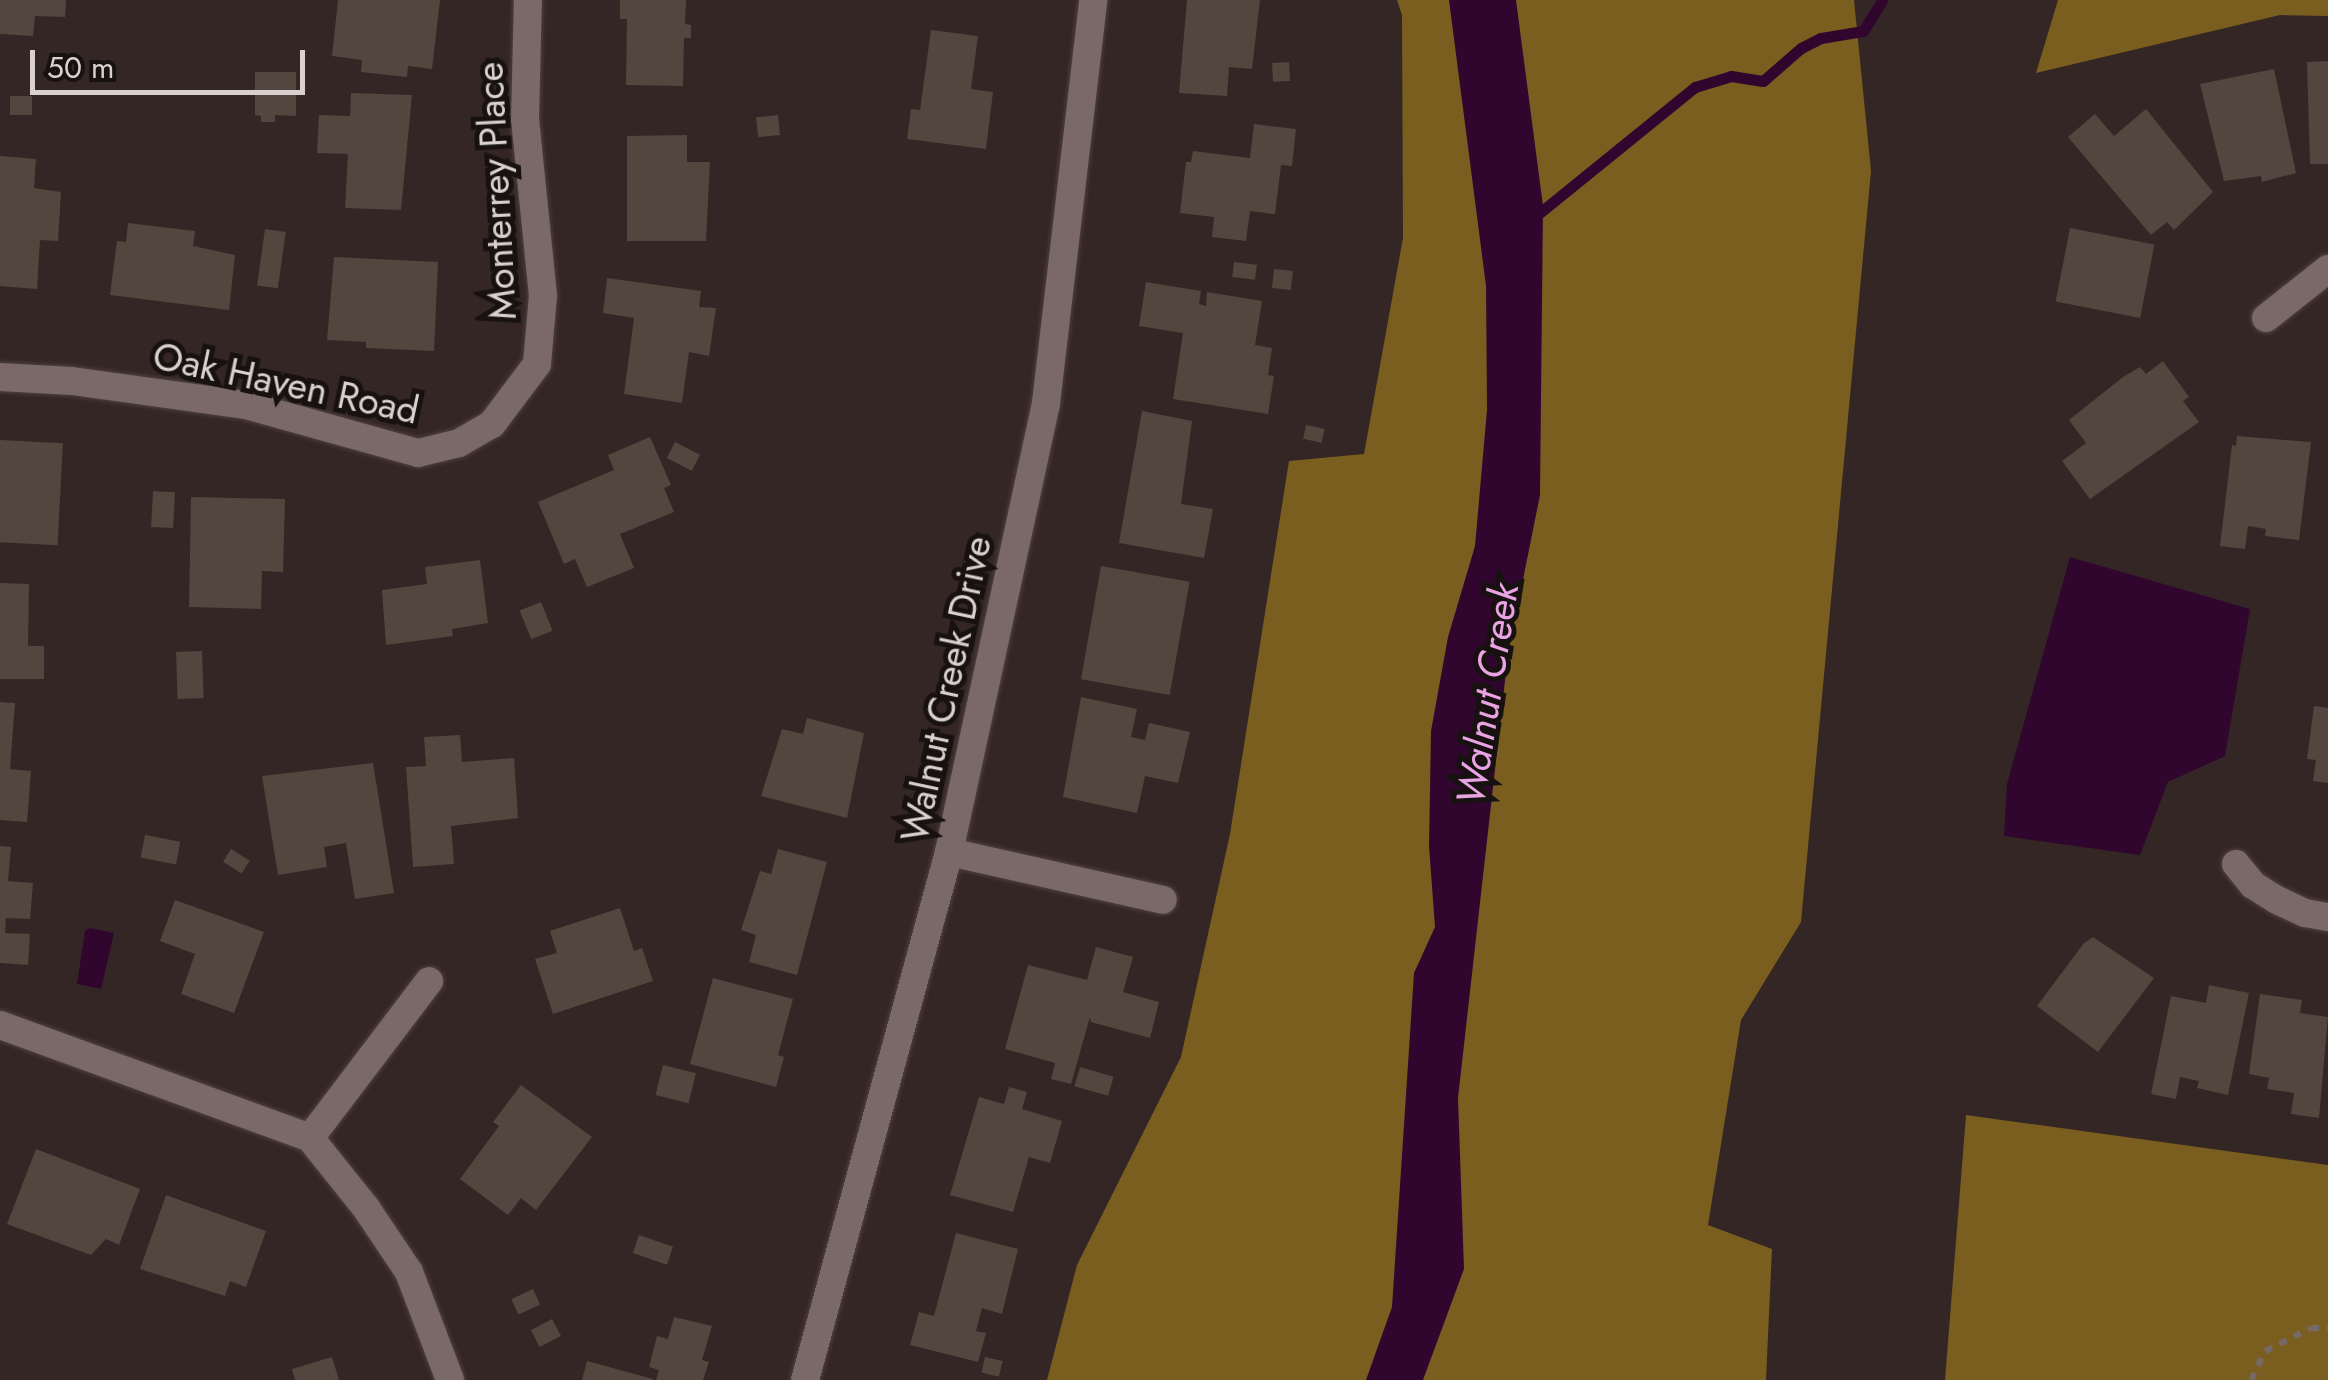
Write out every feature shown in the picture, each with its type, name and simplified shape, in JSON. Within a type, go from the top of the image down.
[{"type":"street","name":"Monterrey Place","points":[[492,424],[538,364],[543,296],[524,119],[528,0]]},
{"type":"street","name":"Walnut Creek Drive","points":[[805,1380],[948,852],[1046,403],[1093,0]]},
{"type":"street","points":[[2266,318],[2328,268]]},
{"type":"street","name":"Oak Haven Road","points":[[0,378],[72,381],[246,405],[418,453],[459,443],[492,424]]},
{"type":"street","points":[[948,852],[1163,900]]},
{"type":"street","points":[[2236,864],[2276,900],[2305,913],[2328,917]]},
{"type":"street","points":[[310,1138],[429,981]]},
{"type":"street","points":[[0,1025],[310,1138],[366,1208],[409,1272],[450,1380]]},
{"type":"path","points":[[2251,1380],[2265,1351],[2311,1328],[2328,1328]]},
{"type":"shaded area","points":[[1397,0],[1854,0],[1871,171],[1801,922],[1741,1020],[1708,1225],[1772,1249],[1766,1380],[1047,1380],[1077,1265],[1181,1057],[1230,834],[1289,461],[1364,454],[1403,238],[1402,15]]},
{"type":"shaded area","points":[[2058,0],[2328,0],[2328,16],[2280,15],[2036,73]]},
{"type":"shaded area","points":[[1966,1115],[2328,1165],[2328,1380],[1945,1380]]},
{"type":"water","name":"Walnut Creek","points":[[1449,0],[1516,0],[1543,206],[1540,495],[1508,654],[1458,1098],[1464,1269],[1423,1380],[1366,1380],[1392,1307],[1414,973],[1435,927],[1429,846],[1431,731],[1448,637],[1475,546],[1487,410],[1486,286]]},
{"type":"water","points":[[2070,557],[2250,609],[2225,756],[2168,782],[2140,855],[2004,836],[2007,784]]},
{"type":"water","points":[[90,928],[114,933],[101,989],[77,984],[85,931]]},
{"type":"building","points":[[0,0],[66,0],[65,17],[35,16],[33,36],[0,34]]},
{"type":"building","points":[[338,0],[440,0],[432,69],[408,66],[407,77],[361,72],[362,60],[332,56]]},
{"type":"building","points":[[620,0],[686,0],[685,24],[691,25],[691,38],[684,38],[683,86],[626,85],[627,19],[620,19]]},
{"type":"building","points":[[1187,0],[1260,0],[1252,69],[1229,67],[1227,96],[1179,93]]},
{"type":"building","points":[[931,30],[978,36],[971,89],[993,92],[986,149],[907,139],[911,109],[920,110]]},
{"type":"building","points":[[2328,61],[2328,164],[2310,164],[2307,62]]},
{"type":"building","points":[[1289,62],[1290,81],[1273,82],[1272,63]]},
{"type":"building","points":[[2274,69],[2296,173],[2262,182],[2261,176],[2224,181],[2200,84]]},
{"type":"building","points":[[255,72],[296,72],[296,116],[275,115],[275,122],[261,122],[261,116],[255,115]]},
{"type":"building","points":[[351,93],[412,95],[401,210],[345,208],[348,154],[317,153],[319,115],[350,116]]},
{"type":"building","points":[[10,96],[32,96],[32,115],[10,115]]},
{"type":"building","points":[[2146,109],[2213,192],[2174,230],[2167,222],[2151,235],[2068,137],[2095,114],[2114,136]]},
{"type":"building","points":[[778,115],[780,135],[758,137],[756,117]]},
{"type":"building","points":[[1254,124],[1296,129],[1292,166],[1281,165],[1275,214],[1250,211],[1246,241],[1212,237],[1214,217],[1180,213],[1186,162],[1191,162],[1193,151],[1250,158]]},
{"type":"building","points":[[687,135],[687,162],[710,162],[706,241],[627,241],[627,136]]},
{"type":"building","points":[[0,156],[36,159],[34,188],[61,192],[58,241],[40,240],[37,289],[0,286]]},
{"type":"building","points":[[128,223],[195,231],[193,246],[235,255],[229,310],[110,295],[117,241],[126,242]]},
{"type":"building","points":[[2070,228],[2154,244],[2140,318],[2056,302]]},
{"type":"building","points":[[265,229],[286,232],[278,288],[257,285]]},
{"type":"building","points":[[334,257],[438,262],[434,351],[366,348],[366,342],[327,340]]},
{"type":"building","points":[[1234,262],[1257,265],[1255,280],[1232,277]]},
{"type":"building","points":[[1274,269],[1293,271],[1291,290],[1272,288]]},
{"type":"building","points":[[607,278],[701,291],[699,307],[716,308],[709,356],[689,352],[682,403],[624,394],[634,318],[603,313]]},
{"type":"building","points":[[1146,282],[1201,291],[1199,304],[1206,306],[1207,292],[1262,301],[1255,345],[1272,348],[1268,375],[1274,376],[1268,414],[1173,399],[1183,333],[1139,326]]},
{"type":"building","points":[[2163,361],[2189,397],[2183,401],[2199,422],[2090,499],[2062,461],[2086,443],[2069,420],[2123,377],[2140,367],[2146,374]]},
{"type":"building","points":[[1142,411],[1192,421],[1181,504],[1213,509],[1204,558],[1119,543]]},
{"type":"building","points":[[1306,425],[1325,429],[1322,443],[1303,439]]},
{"type":"building","points":[[2237,436],[2311,442],[2299,540],[2265,536],[2266,529],[2248,526],[2245,549],[2220,546],[2232,445],[2236,446]]},
{"type":"building","points":[[650,437],[671,485],[664,488],[674,512],[620,534],[634,568],[587,587],[575,559],[564,564],[538,502],[614,470],[608,455]]},
{"type":"building","points":[[0,440],[63,443],[58,545],[0,542]]},
{"type":"building","points":[[675,442],[700,455],[692,471],[667,458]]},
{"type":"building","points":[[153,491],[175,492],[173,528],[151,527]]},
{"type":"building","points":[[191,497],[285,499],[283,572],[262,571],[261,609],[189,607]]},
{"type":"building","points":[[480,560],[488,623],[452,629],[453,636],[386,645],[382,590],[427,584],[425,567]]},
{"type":"building","points":[[1101,566],[1190,582],[1170,695],[1081,679]]},
{"type":"building","points":[[0,583],[29,584],[28,646],[44,646],[44,679],[0,679]]},
{"type":"building","points":[[541,602],[553,631],[531,639],[520,611]]},
{"type":"building","points":[[202,651],[204,698],[178,699],[176,652]]},
{"type":"building","points":[[1081,697],[1137,709],[1131,737],[1145,740],[1149,723],[1190,732],[1178,783],[1145,776],[1137,813],[1063,797]]},
{"type":"building","points":[[0,702],[15,703],[10,769],[31,771],[27,822],[0,820]]},
{"type":"building","points":[[2314,706],[2328,708],[2328,783],[2313,781],[2316,760],[2307,759]]},
{"type":"building","points":[[807,718],[864,733],[847,818],[761,796],[782,729],[803,734]]},
{"type":"building","points":[[460,735],[462,762],[514,758],[518,818],[451,826],[454,864],[413,867],[406,767],[426,766],[424,737]]},
{"type":"building","points":[[373,763],[394,893],[355,899],[346,843],[324,847],[327,867],[278,875],[262,776]]},
{"type":"building","points":[[145,835],[180,842],[176,864],[141,858]]},
{"type":"building","points":[[0,846],[11,847],[8,881],[33,883],[30,919],[6,918],[5,933],[30,934],[28,965],[0,963]]},
{"type":"building","points":[[231,849],[250,861],[242,873],[223,862]]},
{"type":"building","points":[[778,849],[827,862],[797,975],[749,962],[756,935],[741,930],[760,871],[771,874]]},
{"type":"building","points":[[175,900],[264,932],[234,1013],[181,994],[195,954],[160,941]]},
{"type":"building","points":[[620,908],[634,951],[642,948],[653,981],[553,1014],[535,959],[557,953],[550,931]]},
{"type":"building","points":[[2093,937],[2154,978],[2098,1052],[2037,1006],[2084,943]]},
{"type":"building","points":[[1096,947],[1133,957],[1123,992],[1159,1002],[1150,1038],[1091,1022],[1090,1017],[1071,1084],[1051,1079],[1055,1063],[1005,1049],[1028,965],[1087,980]]},
{"type":"building","points":[[713,978],[793,999],[778,1055],[784,1057],[776,1087],[690,1064]]},
{"type":"building","points":[[2209,985],[2249,993],[2228,1095],[2197,1088],[2199,1081],[2180,1077],[2176,1099],[2151,1094],[2171,996],[2206,1003]]},
{"type":"building","points":[[2260,994],[2302,1000],[2300,1013],[2328,1017],[2319,1118],[2291,1114],[2294,1093],[2267,1089],[2269,1078],[2249,1074]]},
{"type":"building","points":[[663,1065],[696,1073],[688,1103],[656,1095]]},
{"type":"building","points":[[1080,1067],[1114,1077],[1108,1096],[1074,1086]]},
{"type":"building","points":[[521,1085],[592,1137],[536,1210],[521,1198],[508,1215],[460,1179],[499,1126],[493,1122]]},
{"type":"building","points":[[1009,1087],[1027,1092],[1022,1109],[1062,1121],[1050,1163],[1029,1157],[1013,1212],[950,1195],[979,1097],[1004,1104]]},
{"type":"building","points":[[36,1149],[140,1189],[119,1245],[106,1239],[91,1255],[7,1224]]},
{"type":"building","points":[[166,1195],[266,1231],[246,1287],[230,1281],[225,1296],[140,1269]]},
{"type":"building","points":[[956,1233],[1018,1249],[1002,1314],[982,1308],[976,1331],[986,1333],[978,1362],[910,1345],[919,1312],[934,1316]]},
{"type":"building","points":[[639,1235],[673,1247],[667,1265],[633,1253]]},
{"type":"building","points":[[533,1289],[540,1304],[518,1315],[511,1299]]},
{"type":"building","points":[[674,1317],[712,1326],[702,1360],[709,1362],[703,1380],[656,1380],[659,1370],[649,1367],[657,1336],[668,1339]]},
{"type":"building","points":[[552,1319],[561,1336],[540,1347],[531,1330]]},
{"type":"building","points":[[332,1357],[339,1380],[295,1380],[292,1369]]},
{"type":"building","points":[[985,1357],[1003,1361],[999,1377],[981,1373]]},
{"type":"building","points":[[587,1361],[653,1379],[653,1380],[582,1380]]},
{"type":"waterway","points":[[1532,219],[1695,87],[1731,76],[1763,81],[1801,48],[1821,38],[1863,31],[1882,0]]}]
